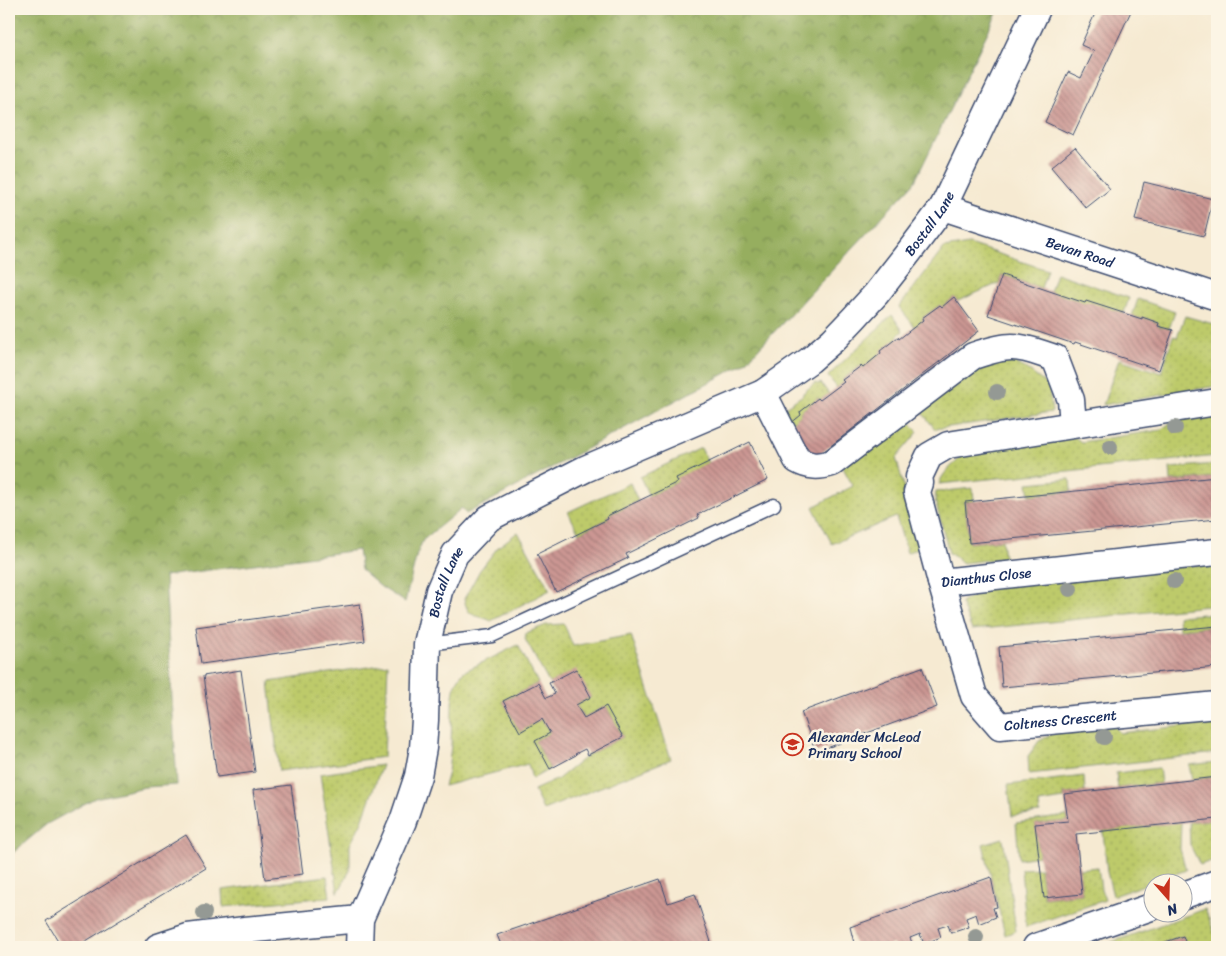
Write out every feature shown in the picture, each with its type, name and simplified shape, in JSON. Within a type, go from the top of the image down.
[{"type":"street","name":"Bostall Lane","points":[[359,947],[360,919],[403,821],[418,776],[423,748],[427,644],[439,591],[455,554],[489,518],[585,469],[763,393],[827,346],[854,318],[897,267],[943,207],[1037,9]]},
{"type":"street","name":"Bevan Road","points":[[943,207],[1217,297]]},
{"type":"street","points":[[763,393],[797,460],[805,464],[823,466],[832,463],[973,356],[1011,347],[1055,358],[1071,400],[1073,424]]},
{"type":"street","name":"Dianthus Close","points":[[1217,402],[948,445],[929,456],[918,477],[920,482],[917,492],[941,582],[1217,552]]},
{"type":"street","name":"Coltness Crescent","points":[[941,582],[974,696],[1000,726],[1217,704]]},
{"type":"street","points":[[1194,891],[1217,883]]},
{"type":"street","points":[[1036,947],[1144,909]]},
{"type":"street","points":[[158,947],[188,937],[360,919]]},
{"type":"lane","points":[[427,644],[492,636],[774,505]]},
{"type":"green space","points":[[9,9],[999,9],[914,183],[745,363],[466,514],[462,508],[423,540],[417,554],[405,602],[381,587],[361,570],[358,550],[165,576],[177,785],[145,787],[95,798],[47,824],[9,858]]},
{"type":"green space","points":[[969,244],[1047,270],[1041,288],[1002,275],[999,283],[958,301],[954,297],[942,307],[940,305],[922,318],[923,320],[915,327],[899,307],[944,248]]},
{"type":"green space","points":[[1056,273],[1129,298],[1124,313],[1050,292]]},
{"type":"green space","points":[[1138,299],[1175,312],[1169,329],[1158,326],[1159,323],[1132,316]]},
{"type":"green space","points":[[892,315],[903,331],[863,368],[860,366],[842,380],[844,382],[837,388],[828,376]]},
{"type":"green space","points":[[1185,316],[1217,325],[1217,386],[1103,405],[1119,359],[1161,373],[1173,336],[1177,337]]},
{"type":"green space","points":[[1002,357],[1025,368],[1049,386],[1052,412],[935,429],[920,410],[982,362]]},
{"type":"green space","points":[[815,383],[821,383],[829,394],[820,400],[818,398],[800,412],[801,415],[790,424],[779,411],[803,395]]},
{"type":"green space","points":[[1217,412],[1217,456],[939,484],[944,474],[965,451],[1075,437],[1081,442],[1161,430],[1176,418]]},
{"type":"green space","points":[[906,417],[918,432],[896,458],[921,546],[907,553],[896,517],[832,544],[813,507],[853,486],[842,466]]},
{"type":"green space","points":[[701,448],[708,463],[678,482],[649,496],[640,477]]},
{"type":"green space","points":[[1214,464],[1215,477],[1171,481],[1170,468]]},
{"type":"green space","points":[[1070,479],[1071,491],[1030,495],[1028,483]]},
{"type":"green space","points":[[630,483],[638,501],[607,516],[608,519],[579,533],[568,512]]},
{"type":"green space","points":[[973,488],[974,501],[965,502],[969,543],[1002,540],[1004,558],[963,563],[949,553],[935,500],[936,492]]},
{"type":"green space","points":[[518,532],[550,590],[491,621],[473,615],[468,610],[464,599],[480,570],[498,547]]},
{"type":"green space","points":[[1217,563],[1217,605],[972,630],[961,603],[990,584]]},
{"type":"green space","points":[[1217,613],[1217,626],[1179,629],[1178,616]]},
{"type":"green space","points":[[564,624],[573,646],[631,635],[671,759],[543,810],[534,790],[558,779],[588,755],[623,737],[606,706],[584,718],[576,705],[591,697],[549,683],[525,639],[526,633],[546,625]]},
{"type":"green space","points":[[518,645],[538,683],[503,701],[520,731],[542,719],[550,733],[535,741],[550,769],[532,779],[528,764],[444,786],[448,772],[451,745],[452,702],[455,684],[463,672]]},
{"type":"green space","points":[[388,664],[384,757],[279,771],[269,682]]},
{"type":"green space","points":[[1217,713],[1217,753],[1029,774],[1028,756],[1039,741],[1062,729],[1113,724],[1120,733],[1199,724],[1210,714]]},
{"type":"green space","points":[[1217,762],[1217,777],[1192,780],[1189,765]]},
{"type":"green space","points":[[382,765],[362,821],[350,845],[350,870],[338,893],[320,774]]},
{"type":"green space","points":[[1159,768],[1161,783],[1118,788],[1116,773]]},
{"type":"green space","points":[[1084,776],[1085,792],[1064,794],[1064,799],[1039,803],[1040,813],[1012,816],[1008,785]]},
{"type":"green space","points":[[1067,816],[1068,821],[1036,824],[1039,856],[1019,859],[1016,823]]},
{"type":"green space","points":[[1217,819],[1217,859],[1200,865],[1190,845],[1189,822]]},
{"type":"green space","points":[[1181,822],[1180,849],[1186,870],[1175,874],[1144,874],[1144,885],[1113,896],[1107,872],[1103,831]]},
{"type":"green space","points":[[1003,838],[1016,931],[1005,935],[983,844]]},
{"type":"green space","points":[[1098,867],[1101,889],[1105,900],[1026,927],[1021,869],[1040,868],[1044,898],[1082,894],[1079,869]]},
{"type":"green space","points":[[327,876],[330,897],[223,907],[222,890]]},
{"type":"green space","points":[[1205,909],[1217,939],[1217,947],[1187,947],[1183,936],[1151,947],[1098,947],[1163,924],[1194,924],[1194,913]]},
{"type":"building","points":[[1097,9],[1132,9],[1073,135],[1045,122],[1068,72],[1081,78],[1094,51],[1081,45]]},
{"type":"building","points":[[1075,147],[1110,189],[1086,208],[1051,167]]},
{"type":"building","points":[[1144,182],[1213,199],[1204,236],[1135,220]]},
{"type":"building","points":[[1002,275],[1085,303],[1086,301],[1142,319],[1142,317],[1159,323],[1158,326],[1173,330],[1159,370],[988,315]]},
{"type":"building","points":[[954,297],[979,331],[815,458],[790,424],[801,415],[800,412],[844,382],[842,380],[861,366],[863,368],[881,353],[880,351],[923,320],[922,318],[940,305],[942,307]]},
{"type":"building","points":[[750,442],[768,480],[697,515],[699,518],[626,554],[628,558],[556,592],[537,554],[608,519],[607,516],[678,482],[676,478]]},
{"type":"building","points":[[1217,477],[1217,519],[969,543],[965,502]]},
{"type":"building","points":[[360,604],[365,641],[201,664],[196,627]]},
{"type":"building","points":[[1217,626],[1217,667],[1002,687],[999,647]]},
{"type":"building","points":[[922,667],[937,707],[816,752],[801,712]]},
{"type":"building","points":[[576,669],[591,697],[576,705],[584,718],[606,706],[623,737],[588,755],[585,749],[550,769],[535,741],[550,733],[542,719],[520,732],[503,701],[538,683],[546,698],[555,694],[549,683]]},
{"type":"building","points":[[241,670],[255,772],[217,777],[203,676]]},
{"type":"building","points":[[1217,777],[1217,819],[1076,834],[1082,894],[1044,898],[1035,824],[1068,821],[1064,794]]},
{"type":"building","points":[[291,785],[303,874],[265,879],[253,790]]},
{"type":"building","points":[[186,835],[206,868],[76,947],[62,947],[46,921]]},
{"type":"building","points":[[991,877],[997,907],[993,908],[996,917],[979,924],[976,914],[966,918],[969,927],[951,933],[948,925],[938,928],[941,937],[924,944],[920,934],[910,938],[914,947],[894,947],[893,944],[884,947],[855,947],[850,927]]},
{"type":"building","points":[[660,879],[668,903],[695,894],[711,942],[696,947],[502,947],[497,935]]},
{"type":"building","points":[[1183,936],[1187,947],[1151,947]]},
{"type":"place","name":"Alexander McLeod Primary School","points":[[792,745]]}]
